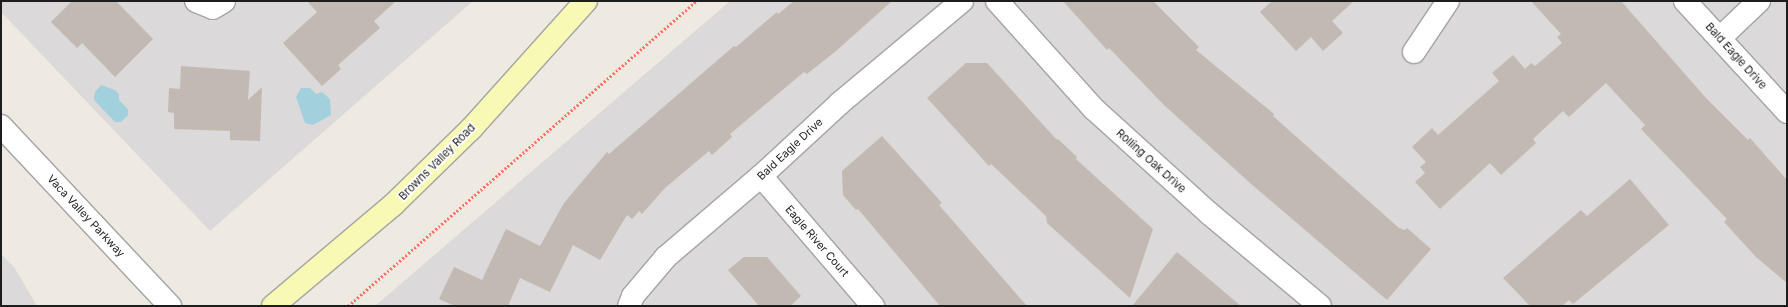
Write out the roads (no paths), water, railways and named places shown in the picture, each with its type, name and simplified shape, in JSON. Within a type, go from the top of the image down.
[{"type":"main road","name":"Browns Valley Road","points":[[273,306],[393,205],[466,135],[586,1]]},
{"type":"street","points":[[196,1],[213,8],[224,1]]},
{"type":"street","name":"Bald Eagle Drive","points":[[629,306],[633,296],[666,257],[761,176],[840,103],[962,1]]},
{"type":"street","name":"Rolling Oak Drive","points":[[996,1],[1094,109],[1210,214],[1320,306]]},
{"type":"street","points":[[1414,52],[1448,1]]},
{"type":"street","name":"Bald Eagle Drive","points":[[1686,1],[1787,112]]},
{"type":"street","points":[[1720,38],[1759,1]]},
{"type":"street","name":"Vaca Valley Parkway","points":[[1,126],[170,306]]},
{"type":"street","name":"Eagle River Court","points":[[761,176],[873,306]]},
{"type":"water","points":[[101,85],[115,90],[119,94],[119,100],[128,109],[128,115],[121,122],[115,122],[94,100],[95,92]]},
{"type":"water","points":[[301,88],[310,88],[316,94],[322,92],[330,99],[331,115],[313,125],[305,123],[296,97]]}]
